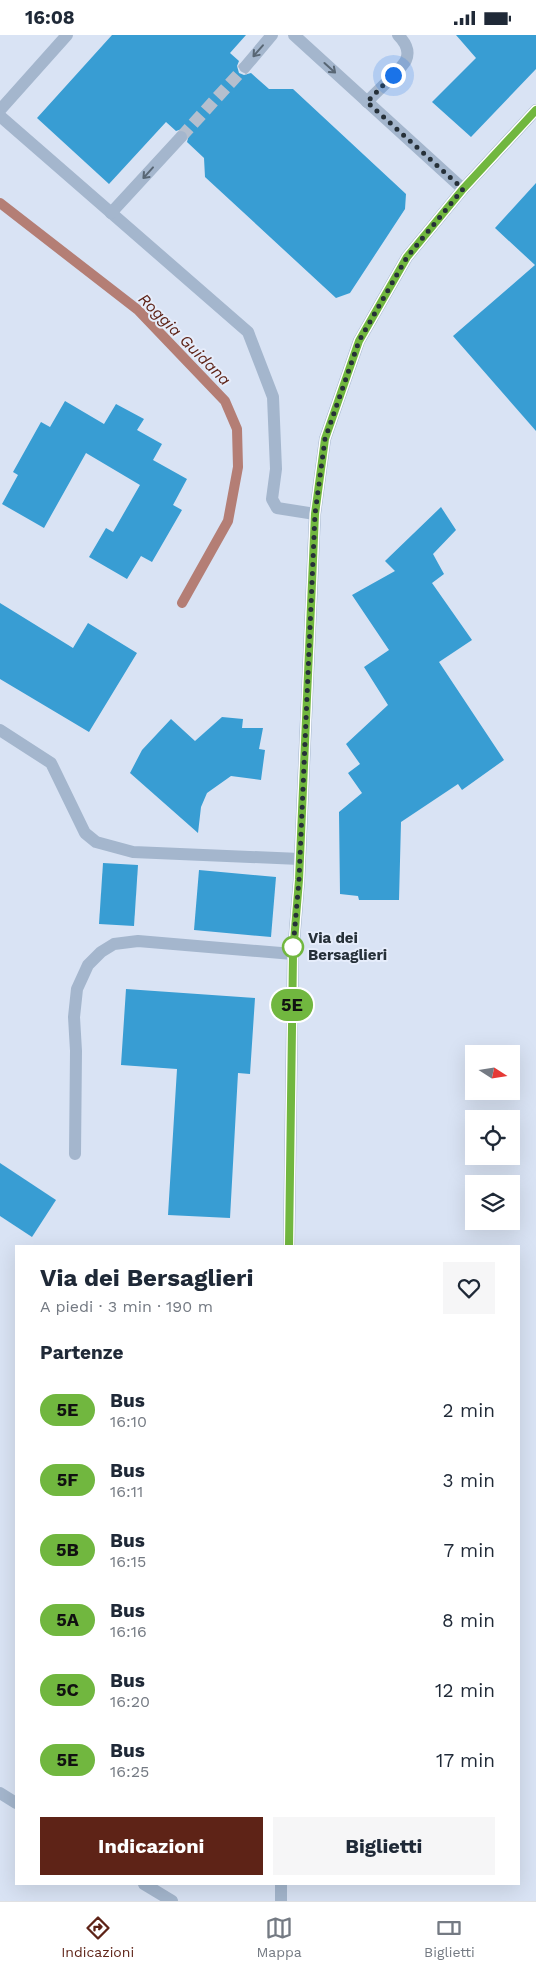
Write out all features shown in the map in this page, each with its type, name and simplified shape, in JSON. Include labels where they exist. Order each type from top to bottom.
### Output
[{"type":"street","points":[[0,110],[67,35]]},
{"type":"street","points":[[244,67],[272,35]]},
{"type":"street","points":[[294,35],[463,189]]},
{"type":"street","points":[[367,102],[406,61],[408,51],[404,41],[398,35]]},
{"type":"street","points":[[289,1245],[293,954],[300,859],[315,514],[325,439],[359,341],[407,257],[463,189],[536,109]]},
{"type":"street","points":[[0,116],[248,332],[273,397],[276,469],[272,499],[277,508],[315,514]]},
{"type":"street","points":[[111,213],[181,137]]},
{"type":"street","points":[[0,730],[51,763],[85,833],[96,842],[133,852],[300,859]]},
{"type":"street","points":[[75,1154],[76,1051],[74,1017],[77,989],[88,965],[101,952],[114,944],[138,941],[293,954]]},
{"type":"street","points":[[0,1793],[15,1802]]},
{"type":"street","points":[[146,1885],[172,1901]]},
{"type":"street","points":[[281,1885],[281,1901]]},
{"type":"building","points":[[112,35],[246,35],[230,53],[239,61],[237,66],[239,73],[244,75],[251,73],[269,89],[293,89],[406,194],[405,209],[350,293],[336,298],[205,177],[204,158],[187,142],[189,135],[186,131],[182,129],[176,131],[166,122],[109,184],[37,118]]},
{"type":"building","points":[[456,35],[536,35],[536,69],[471,137],[432,102],[476,58]]},
{"type":"building","points":[[536,183],[536,431],[453,336],[535,265],[495,228]]},
{"type":"building","points":[[65,401],[104,424],[116,404],[144,419],[137,430],[162,444],[153,460],[187,479],[173,505],[182,510],[152,562],[141,556],[127,579],[89,557],[106,528],[113,532],[140,485],[86,453],[44,528],[2,504],[18,475],[13,472],[41,422],[50,427]]},
{"type":"building","points":[[441,507],[456,530],[433,554],[444,574],[432,583],[472,640],[439,662],[504,760],[462,790],[458,784],[401,822],[399,900],[359,900],[358,896],[340,894],[339,812],[362,793],[348,773],[360,764],[346,744],[388,705],[364,667],[389,650],[352,595],[395,571],[385,561]]},
{"type":"building","points":[[0,603],[73,648],[88,623],[137,653],[89,732],[0,679]]},
{"type":"building","points":[[222,717],[243,719],[242,728],[263,728],[259,749],[265,750],[261,780],[231,776],[207,793],[201,807],[198,833],[130,773],[142,750],[171,719],[195,741]]},
{"type":"building","points":[[103,863],[138,865],[134,926],[99,924]]},
{"type":"building","points":[[199,870],[276,877],[271,937],[194,930]]},
{"type":"building","points":[[126,989],[255,998],[250,1074],[238,1073],[230,1218],[168,1215],[177,1069],[121,1065]]},
{"type":"building","points":[[0,1163],[56,1200],[32,1237],[0,1216]]},
{"type":"waterway","name":"Roggia Guidana","points":[[0,203],[138,310],[225,401],[237,429],[238,467],[228,521],[182,603]]},
{"type":"tunnel","points":[[181,137],[245,67]]},
{"type":"bus line","name":"5E","points":[[289,1245],[293,954],[299,880],[315,514],[325,439],[359,341],[407,257],[463,189],[536,110]]},
{"type":"place","name":"Via dei Bersaglieri","points":[[293,947]]},
{"type":"route","points":[[293,947],[293,949],[299,880],[315,514],[325,439],[359,341],[407,257],[463,189],[367,102],[393,75]]}]
